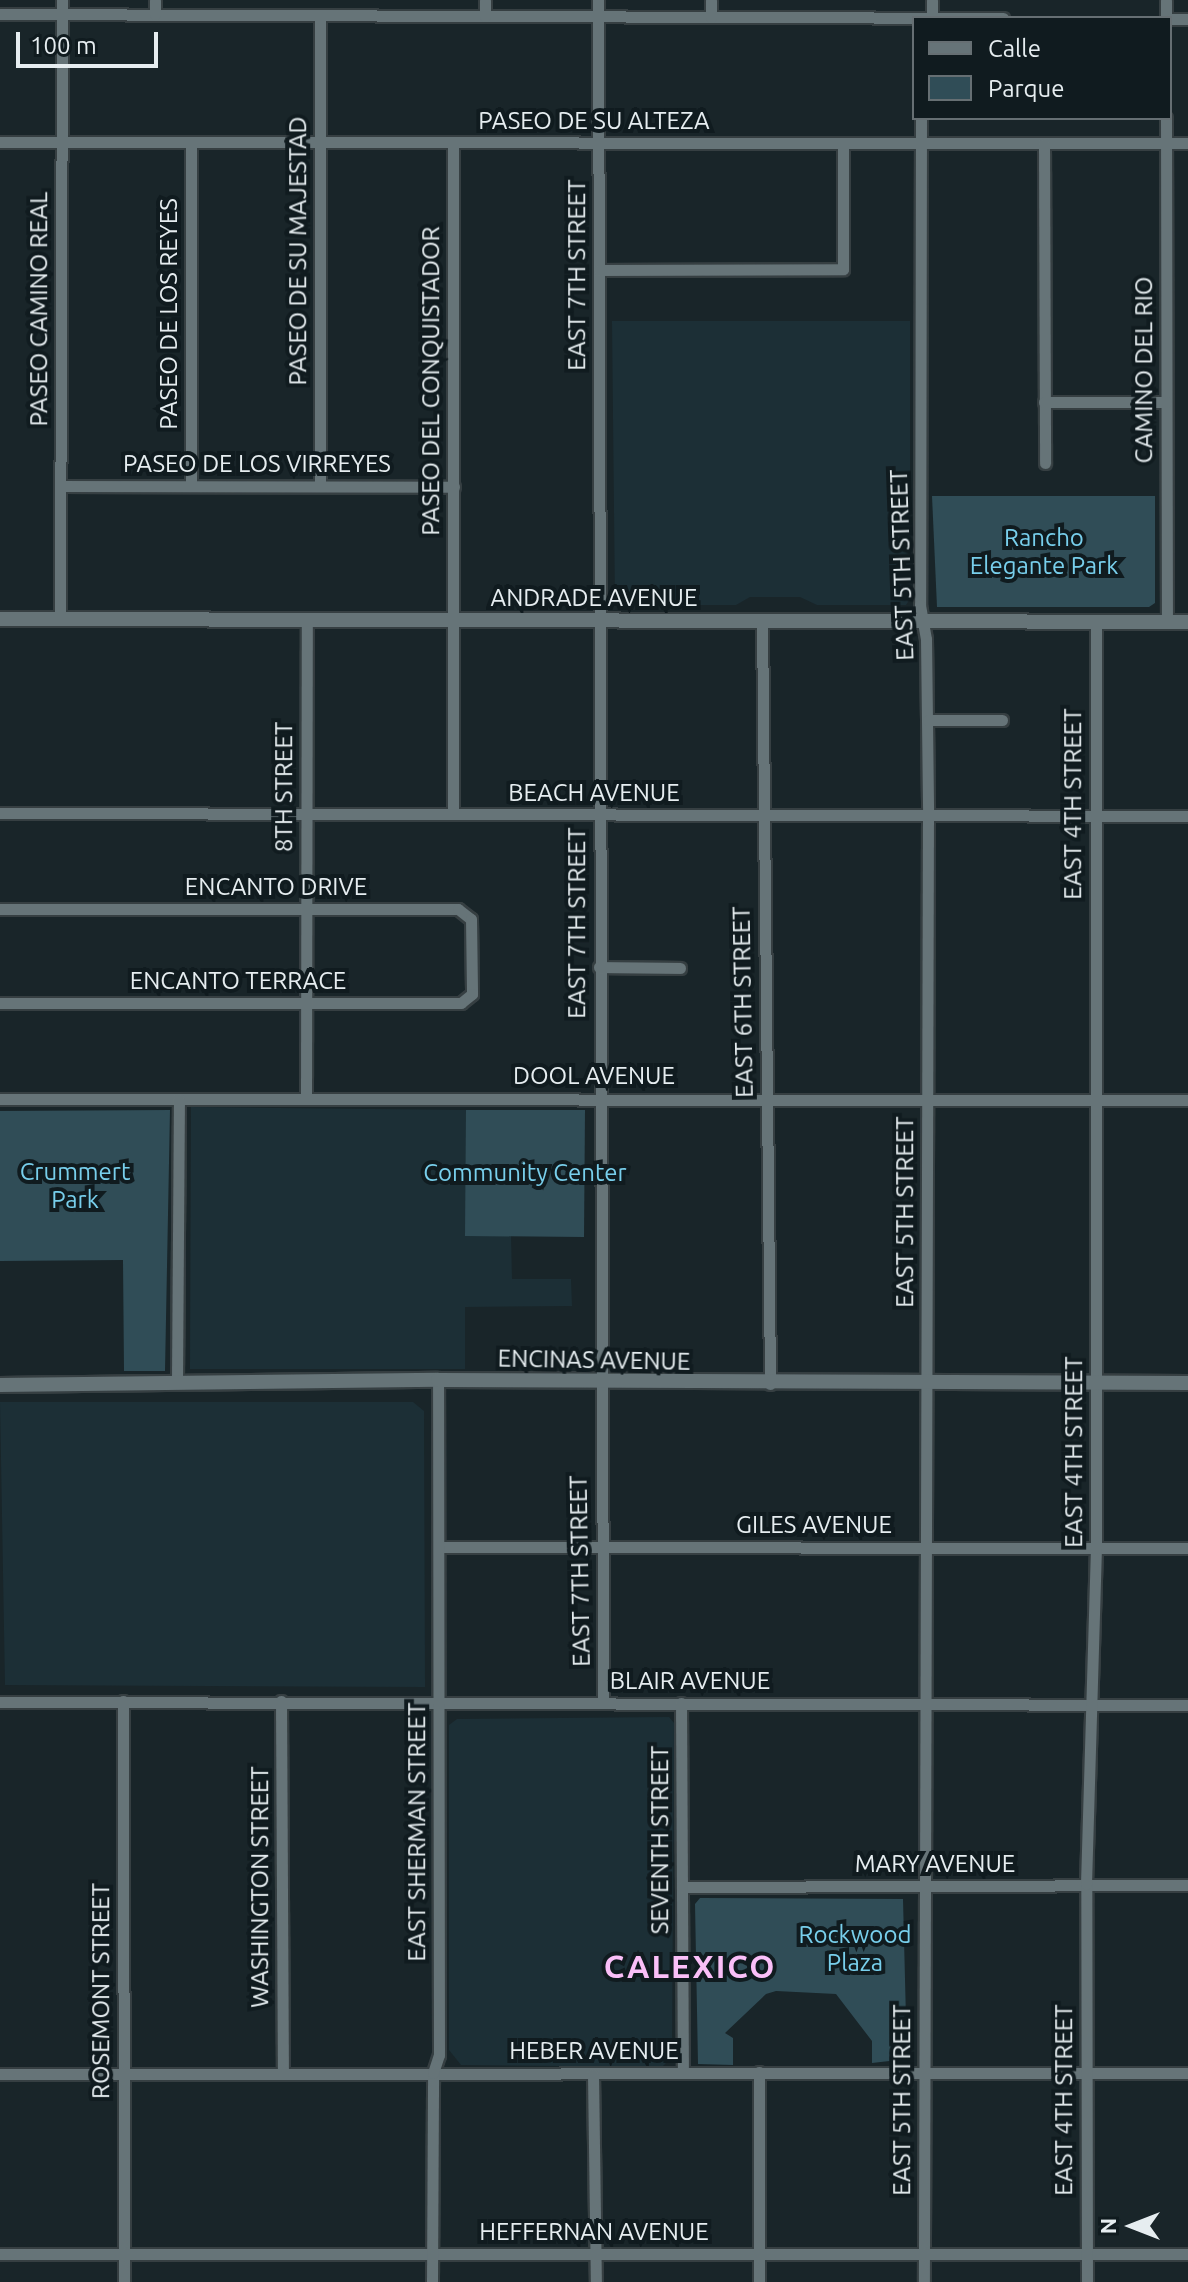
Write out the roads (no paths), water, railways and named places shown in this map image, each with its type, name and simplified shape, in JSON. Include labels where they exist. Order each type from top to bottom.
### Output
[{"type":"street","name":"PASEO CAMINO REAL","points":[[60,619],[62,0]]},
{"type":"street","points":[[155,0],[155,14]]},
{"type":"street","points":[[485,0],[485,16]]},
{"type":"street","name":"EAST 7TH STREET","points":[[598,0],[603,1703]]},
{"type":"street","points":[[711,0],[711,17]]},
{"type":"street","points":[[0,14],[912,18]]},
{"type":"street","name":"PASEO DE SU MAJESTAD","points":[[320,15],[320,486]]},
{"type":"street","name":"EAST 5TH STREET","points":[[921,120],[923,621],[928,720],[924,2282]]},
{"type":"street","name":"CAMINO DEL RIO","points":[[1166,120],[1167,622]]},
{"type":"street","name":"PASEO DE SU ALTEZA","points":[[0,142],[1188,143]]},
{"type":"street","name":"PASEO DE LOS REYES","points":[[191,142],[191,486]]},
{"type":"street","name":"PASEO DEL CONQUISTADOR","points":[[453,143],[453,620]]},
{"type":"street","points":[[599,270],[843,269],[843,143]]},
{"type":"street","points":[[1044,144],[1045,463]]},
{"type":"street","points":[[1044,402],[1166,402]]},
{"type":"street","name":"PASEO DE LOS VIRREYES","points":[[60,486],[454,487]]},
{"type":"street","name":"ANDRADE AVENUE","points":[[0,619],[1188,622]]},
{"type":"street","name":"EAST 6TH STREET","points":[[762,619],[770,1384]]},
{"type":"street","name":"8TH STREET","points":[[306,1098],[307,620]]},
{"type":"street","points":[[453,620],[453,814]]},
{"type":"street","name":"EAST 4TH STREET","points":[[1087,2282],[1086,1884],[1095,1705],[1096,1548],[1096,622]]},
{"type":"street","points":[[928,720],[1002,720]]},
{"type":"street","name":"BEACH AVENUE","points":[[0,813],[1188,816]]},
{"type":"street","name":"ENCANTO DRIVE","points":[[0,909],[465,910],[471,919],[472,994]]},
{"type":"street","points":[[599,967],[680,968]]},
{"type":"street","name":"ENCANTO TERRACE","points":[[0,1003],[461,1003],[472,994]]},
{"type":"street","name":"DOOL AVENUE","points":[[0,1099],[1188,1100]]},
{"type":"street","points":[[177,1380],[179,1099]]},
{"type":"street","name":"ENCINAS AVENUE","points":[[0,1385],[177,1380],[1188,1383]]},
{"type":"street","name":"EAST SHERMAN STREET","points":[[432,2282],[433,2073],[439,2055],[438,1380]]},
{"type":"street","name":"GILES AVENUE","points":[[439,1547],[1188,1548]]},
{"type":"street","name":"ROSEMONT STREET","points":[[123,1701],[124,2282]]},
{"type":"street","name":"WASHINGTON STREET","points":[[281,1701],[283,2074]]},
{"type":"street","name":"BLAIR AVENUE","points":[[0,1702],[1188,1705]]},
{"type":"street","name":"SEVENTH STREET","points":[[681,1703],[683,2072]]},
{"type":"street","name":"MARY AVENUE","points":[[682,1887],[1188,1885]]},
{"type":"street","points":[[759,2072],[759,2282]]},
{"type":"street","name":"HEBER AVENUE","points":[[0,2074],[1188,2073]]},
{"type":"street","points":[[593,2074],[596,2282]]},
{"type":"street","name":"HEFFERNAN AVENUE","points":[[0,2254],[1188,2254]]},
{"type":"district","name":"CALEXICO","points":[[690,1966]]},
{"type":"park label","name":"Rancho Elegante Park","points":[[1044,552]]},
{"type":"park label","name":"Community Center","points":[[525,1173]]},
{"type":"park label","name":"Crummert Park","points":[[75,1186]]},
{"type":"park label","name":"Rockwood Plaza","points":[[855,1949]]}]
